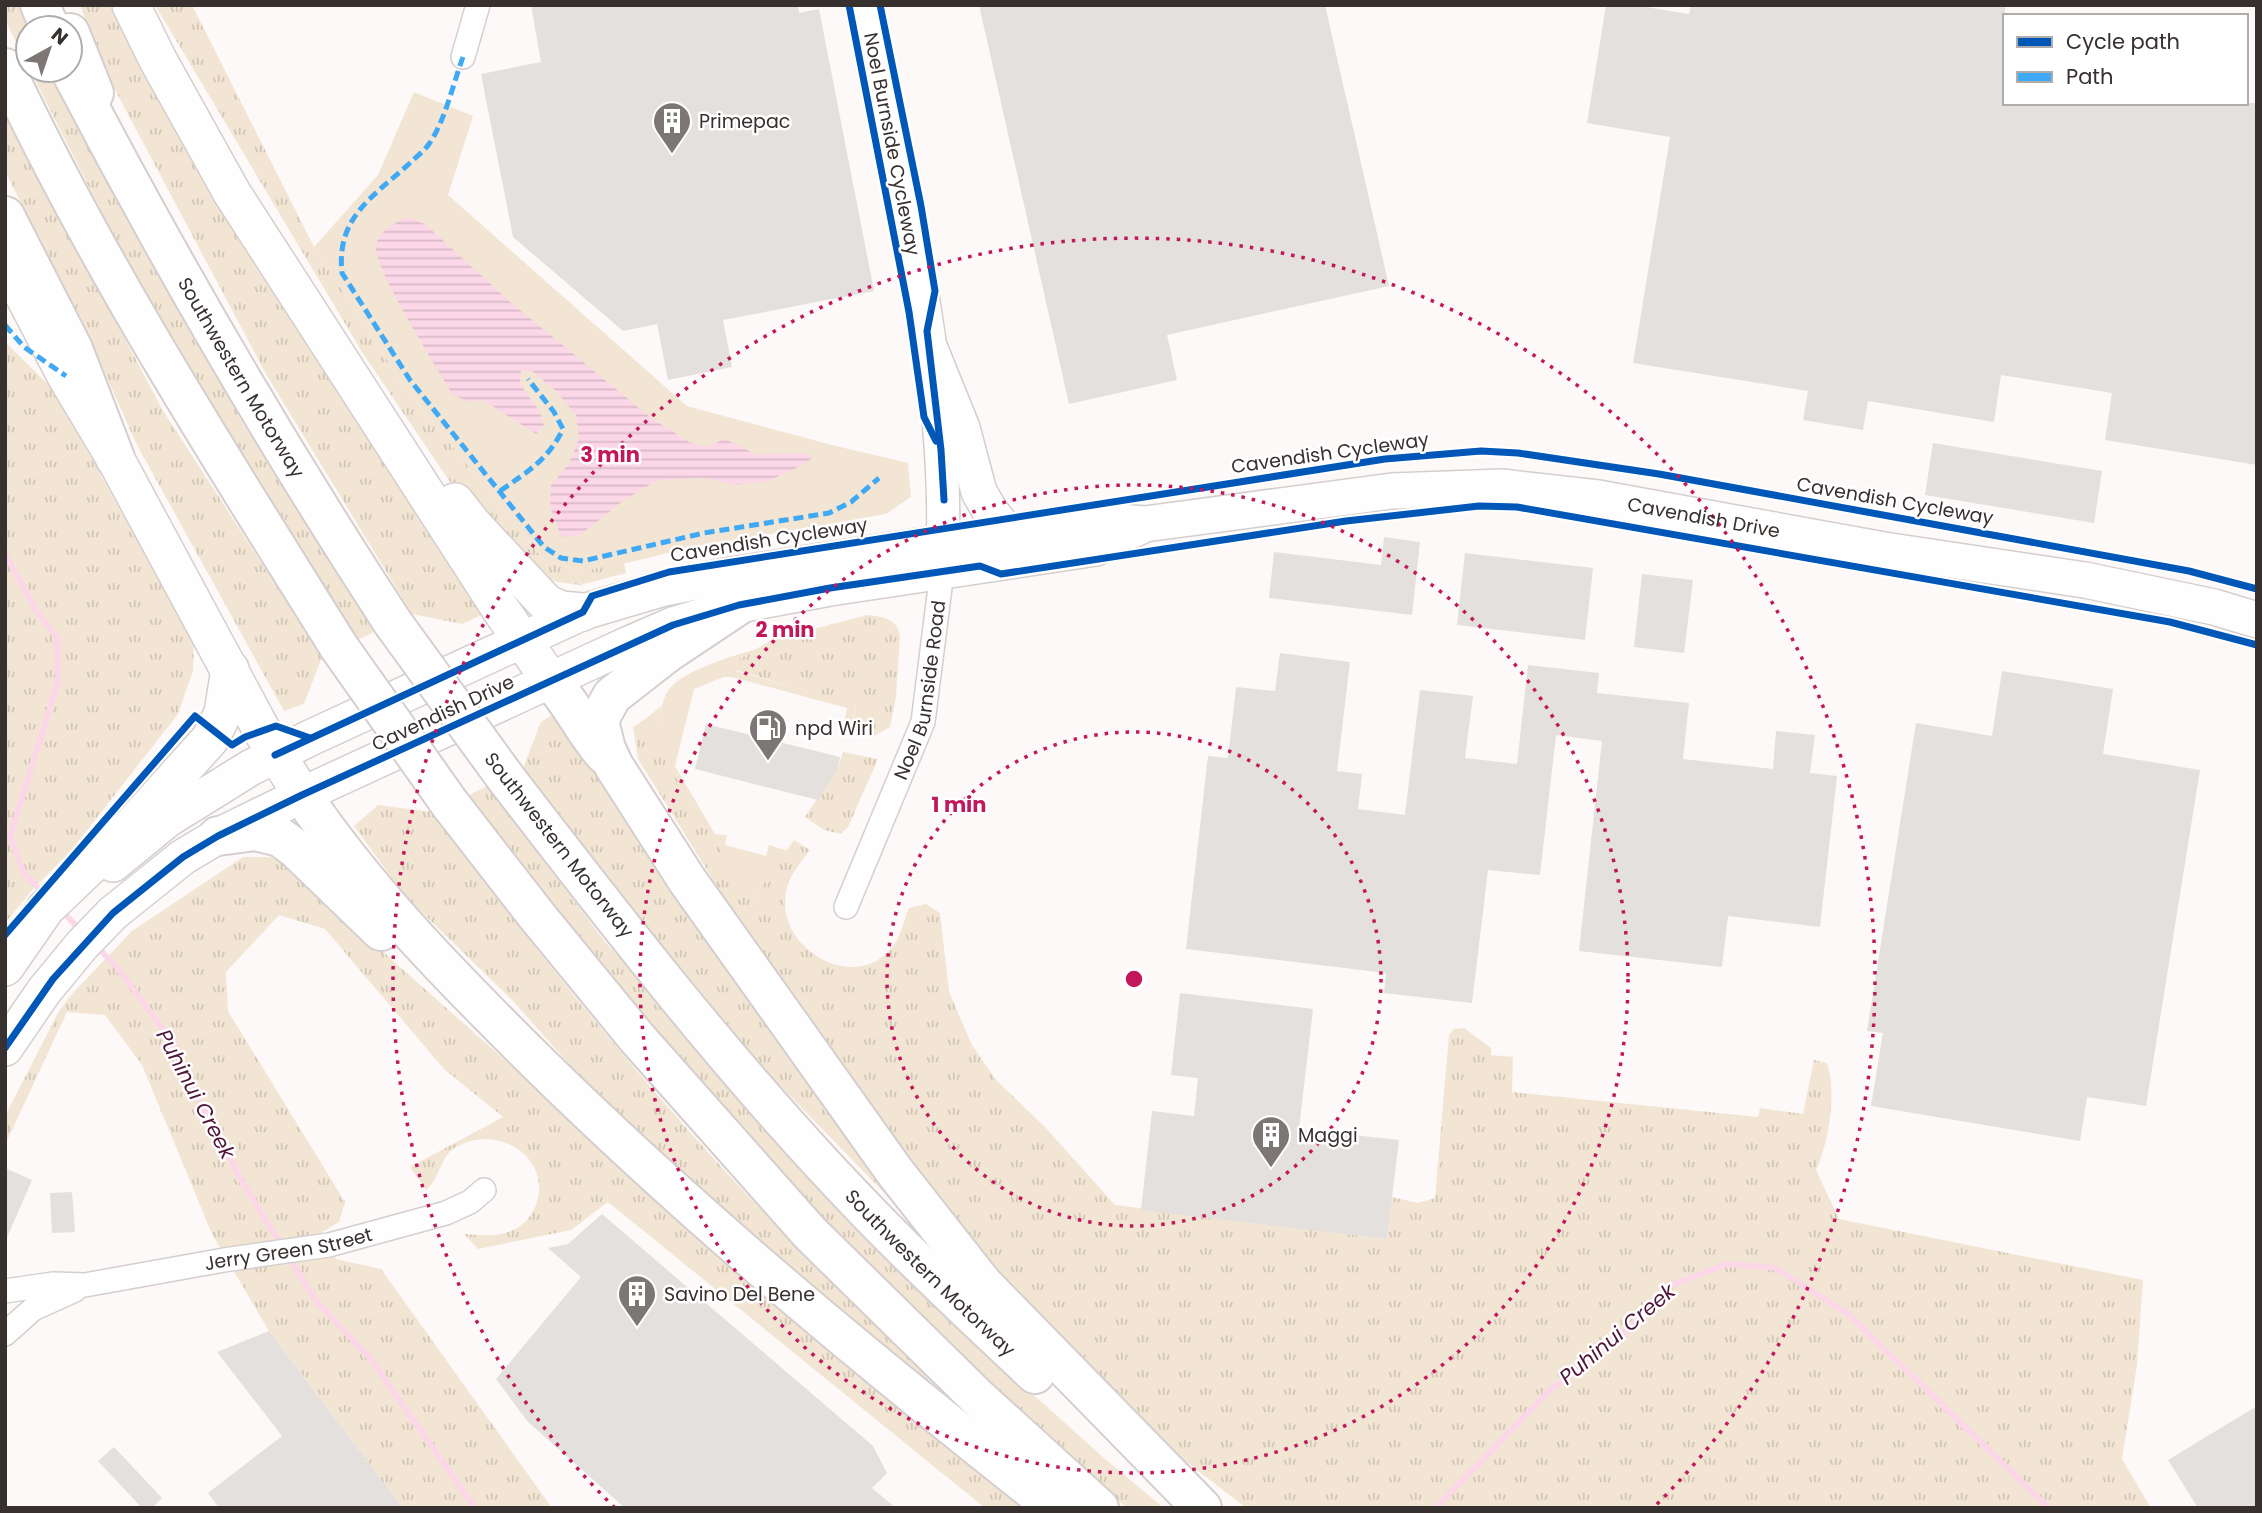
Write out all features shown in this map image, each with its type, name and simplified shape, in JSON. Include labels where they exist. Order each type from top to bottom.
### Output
[{"type":"highway","points":[[131,5],[158,60],[232,193],[521,640],[570,703],[687,880],[894,1172],[983,1284],[1202,1508]]},
{"type":"highway","points":[[84,67],[139,202]]},
{"type":"highway","points":[[5,68],[98,247],[190,409],[340,647],[450,804],[637,1038],[810,1233],[978,1398],[1099,1508]]},
{"type":"highway","name":"Southwestern Motorway","points":[[77,84],[139,202],[226,356],[315,504],[393,623],[505,777],[648,960],[749,1081],[860,1204],[969,1312],[1086,1420],[1192,1508]]},
{"type":"highway","points":[[5,216],[73,349],[115,458]]},
{"type":"highway","points":[[5,259],[66,376],[115,458],[275,755],[363,878],[459,985],[581,1105],[847,1342],[1055,1508]]},
{"type":"highway","points":[[342,364],[362,379],[376,395],[474,526],[530,589],[546,603],[561,610],[583,612]]},
{"type":"highway","points":[[614,766],[600,725],[601,716],[612,696],[667,653],[739,605]]},
{"type":"highway","points":[[14,960],[46,908],[81,883],[210,738],[223,713],[230,669]]},
{"type":"highway","points":[[218,836],[255,831],[283,839],[401,950],[432,974],[459,985]]},
{"type":"main road","name":"Noel Burnside Road","points":[[865,5],[905,205],[930,349],[941,450],[943,557]]},
{"type":"main road","points":[[930,349],[962,428],[979,492],[1008,533]]},
{"type":"main road","name":"Cavendish Drive","points":[[5,1048],[53,979],[113,913],[183,857],[218,836],[673,625],[739,605],[830,588],[943,557],[1008,533],[1088,520],[1145,524],[1392,491],[1502,487],[1598,498],[1884,550],[2085,580],[2214,607],[2257,620]]},
{"type":"main road","name":"Cavendish Drive","points":[[81,883],[168,819],[275,755],[583,612],[678,585],[824,559],[943,557],[1096,548],[1145,524]]},
{"type":"street","points":[[463,57],[478,5]]},
{"type":"street","name":"Noel Burnside Road","points":[[846,907],[923,722],[943,557]]},
{"type":"street","name":"Jerry Green Street","points":[[5,1291],[54,1284],[85,1285],[224,1260],[329,1245],[446,1213],[470,1202],[484,1190]]},
{"type":"street","name":"Jerry Green Street","points":[[5,1334],[33,1309],[85,1285]]},
{"type":"green space","points":[[5,5],[21,5],[25,14],[14,14],[14,38],[5,20]]},
{"type":"green space","points":[[80,5],[118,5],[488,612],[462,624],[412,614],[266,374],[105,71]]},
{"type":"green space","points":[[155,5],[192,5],[314,247],[406,389],[544,560],[582,571],[624,562],[626,573],[580,585],[557,582],[533,574],[450,482],[362,352]]},
{"type":"green space","points":[[37,84],[59,84],[81,132],[245,427],[376,631],[357,640],[171,341]]},
{"type":"green space","points":[[414,92],[473,116],[448,195],[687,406],[908,463],[911,497],[886,514],[684,549],[582,571],[544,560],[406,389],[314,247],[378,175]]},
{"type":"green space","points":[[5,103],[32,162],[162,409],[322,657],[304,704],[284,711],[137,445],[93,347],[5,171]]},
{"type":"green space","points":[[5,342],[53,389],[194,643],[193,671],[178,714],[70,852],[33,889],[5,923]]},
{"type":"green space","points":[[867,615],[893,622],[900,636],[896,697],[890,727],[874,736],[850,728],[856,706],[736,670],[737,660],[772,640]]},
{"type":"green space","points":[[761,648],[737,660],[736,671],[856,705],[850,728],[843,727],[847,708],[732,677],[724,677],[694,689],[675,766],[715,834],[727,835],[725,845],[766,856],[769,845],[788,851],[751,901],[649,734],[658,719],[666,694],[677,681],[712,664]]},
{"type":"green space","points":[[661,706],[660,715],[650,734],[752,900],[794,840],[810,850],[790,881],[786,892],[786,911],[792,929],[803,945],[818,957],[835,965],[854,967],[872,963],[896,943],[909,908],[926,904],[940,913],[949,992],[972,1045],[996,1080],[1045,1127],[1115,1205],[1387,1239],[1392,1197],[1418,1203],[1435,1198],[1449,1035],[1454,1029],[1464,1028],[1491,1048],[1491,1055],[1513,1057],[1512,1092],[1758,1117],[1760,1108],[1803,1114],[1814,1060],[1827,1063],[1831,1088],[1830,1117],[1825,1146],[1816,1170],[1839,1219],[2143,1280],[2137,1365],[2122,1459],[2151,1508],[1246,1508],[1170,1449],[1047,1332],[905,1152],[752,942],[638,759],[633,727]]},
{"type":"green space","points":[[555,713],[962,1273],[763,1068],[610,881],[523,768],[541,722]]},
{"type":"green space","points":[[843,752],[878,759],[848,827],[841,834],[824,830],[805,817],[838,768]]},
{"type":"green space","points":[[487,786],[606,943],[977,1344],[1164,1508],[1127,1508],[1063,1455],[827,1221],[683,1066],[586,949],[467,796]]},
{"type":"green space","points":[[378,805],[432,812],[574,995],[685,1127],[774,1223],[929,1378],[919,1389],[621,1122],[512,1000],[405,896],[354,826]]},
{"type":"green space","points":[[243,857],[271,857],[286,865],[296,865],[392,960],[523,1076],[647,1193],[975,1463],[1035,1508],[985,1508],[608,1202],[571,1230],[478,1249],[464,1234],[505,1233],[518,1228],[530,1217],[539,1194],[538,1178],[533,1166],[516,1148],[493,1140],[480,1139],[451,1151],[426,1190],[410,1167],[503,1117],[444,1069],[325,929],[279,915],[226,972],[228,1011],[345,1202],[339,1222],[322,1232],[336,1259],[381,1269],[552,1508],[403,1508],[269,1331],[212,1234],[142,1065],[105,1015],[67,1012],[5,1145],[5,1116],[58,1013],[70,996],[132,931]]},
{"type":"shaded area","points":[[406,217],[425,224],[509,301],[650,417],[689,442],[706,447],[725,439],[757,455],[798,453],[815,456],[801,466],[768,481],[737,485],[704,478],[658,480],[624,500],[580,535],[561,537],[550,507],[551,485],[569,464],[579,438],[576,415],[556,391],[532,371],[521,370],[520,384],[540,412],[544,426],[536,434],[483,400],[469,402],[453,395],[395,296],[378,258],[376,246],[380,236],[387,228]]},
{"type":"building","name":"Primepac","points":[[531,5],[798,5],[799,13],[819,9],[874,291],[723,320],[732,367],[668,380],[657,324],[623,331],[513,237],[481,74],[541,62]]},
{"type":"building","points":[[979,5],[1325,5],[1389,286],[1167,335],[1177,380],[1069,404]]},
{"type":"building","points":[[1606,5],[1634,5],[1689,14],[1691,5],[1995,5],[2005,7],[2003,105],[2257,103],[2257,465],[2105,440],[2112,393],[2001,375],[1994,422],[1868,401],[1863,430],[1803,420],[1808,391],[1633,363],[1670,137],[1587,123]]},
{"type":"building","points":[[1933,443],[2102,471],[2094,523],[1925,495]]},
{"type":"building","points":[[1384,537],[1420,542],[1412,615],[1269,598],[1274,552],[1381,565]]},
{"type":"building","points":[[1465,553],[1593,568],[1585,640],[1457,625]]},
{"type":"building","points":[[1642,574],[1693,580],[1684,653],[1634,647]]},
{"type":"building","points":[[1280,653],[1350,662],[1337,771],[1362,774],[1358,809],[1405,815],[1420,690],[1473,696],[1465,758],[1517,764],[1528,665],[1599,673],[1597,693],[1689,703],[1683,759],[1773,769],[1776,731],[1815,735],[1810,773],[1837,776],[1820,927],[1728,916],[1722,967],[1579,951],[1602,741],[1556,735],[1540,875],[1488,870],[1472,1003],[1384,993],[1386,973],[1186,949],[1208,756],[1228,758],[1236,687],[1275,691]]},
{"type":"building","points":[[2002,671],[2113,689],[2103,754],[2200,770],[2146,1106],[2087,1097],[2080,1141],[1871,1106],[1883,1033],[1867,1031],[1916,723],[1992,736]]},
{"type":"building","name":"npd Wiri","points":[[706,724],[840,757],[838,768],[818,800],[695,769]]},
{"type":"building","name":"Maggi","points":[[1180,993],[1313,1009],[1299,1129],[1399,1140],[1387,1239],[1141,1210],[1152,1111],[1194,1116],[1198,1078],[1171,1075]]},
{"type":"building","points":[[5,1168],[32,1180],[5,1242]]},
{"type":"building","points":[[72,1192],[75,1232],[52,1233],[50,1193]]},
{"type":"building","name":"Savino Del Bene","points":[[602,1214],[873,1446],[887,1473],[872,1488],[896,1508],[625,1508],[528,1422],[496,1379],[581,1277],[548,1248],[568,1244]]},
{"type":"building","points":[[269,1331],[403,1508],[219,1508],[208,1493],[282,1436],[217,1352]]},
{"type":"building","points":[[2257,1406],[2257,1508],[2198,1508],[2168,1460]]},
{"type":"building","points":[[114,1447],[162,1498],[152,1508],[142,1508],[98,1461]]},
{"type":"waterway","name":"Puhinui Creek","points":[[5,554],[37,612],[57,637],[58,682],[10,836],[24,873],[44,894]]},
{"type":"waterway","name":"Puhinui Creek","points":[[62,911],[81,931]]},
{"type":"waterway","name":"Puhinui Creek","points":[[96,946],[116,966],[174,1044],[203,1108],[243,1183],[283,1248]]},
{"type":"waterway","name":"Puhinui Creek","points":[[289,1257],[316,1301],[370,1358],[475,1508]]},
{"type":"waterway","name":"Puhinui Creek","points":[[1436,1508],[1549,1391],[1615,1342],[1669,1286],[1727,1264],[1776,1268],[1848,1314],[2049,1508]]},
{"type":"marked path","points":[[463,57],[444,113],[429,144],[371,198],[351,223],[345,237],[342,273],[410,380],[544,547],[561,558],[583,561],[704,533],[829,513],[851,502],[879,478]]},
{"type":"marked path","points":[[5,325],[24,347],[66,376]]},
{"type":"marked path","points":[[500,491],[544,457],[563,429],[554,412],[528,379]]},
{"type":"cycle path","name":"Noel Burnside Cycleway","points":[[849,5],[909,312],[924,417],[936,441]]},
{"type":"cycle path","name":"Noel Burnside Cycleway","points":[[880,5],[921,206],[935,291],[927,331],[944,500]]},
{"type":"cycle path","name":"Cavendish Cycleway","points":[[275,755],[583,612],[592,596],[669,572],[1385,459],[1481,451],[1518,453],[1659,474],[2189,571],[2257,589]]},
{"type":"cycle path","points":[[5,1048],[53,979],[113,913],[183,857],[218,836],[673,625],[739,605],[830,588],[980,566],[1001,574],[1346,521],[1479,506],[1517,507],[2170,622],[2257,645]]},
{"type":"cycle path","points":[[5,935],[195,716],[232,745],[245,737],[276,726],[310,738]]},
{"type":"place","name":"Primepac","points":[[672,155]]},
{"type":"place","name":"npd Wiri","points":[[768,762]]},
{"type":"place","name":"Maggi","points":[[1271,1169]]},
{"type":"place","name":"Savino Del Bene","points":[[637,1328]]}]
